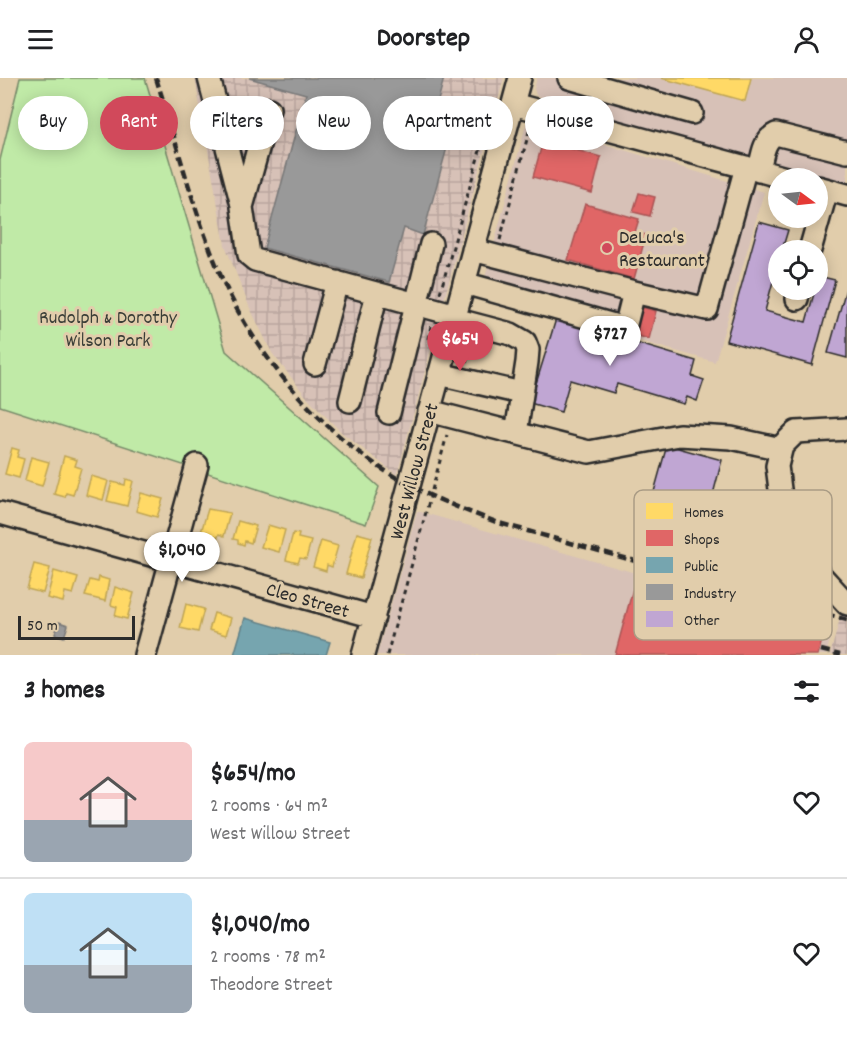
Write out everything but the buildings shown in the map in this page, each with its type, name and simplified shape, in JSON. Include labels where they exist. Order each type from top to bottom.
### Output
[{"type":"street","points":[[209,78],[242,207],[249,255],[255,260],[377,293],[511,334],[525,342],[528,362],[516,433]]},
{"type":"street","points":[[570,78],[692,112]]},
{"type":"street","name":"West Willow Street","points":[[513,104],[516,79]]},
{"type":"street","points":[[513,104],[768,173]]},
{"type":"street","points":[[473,250],[707,309],[752,169],[770,137],[776,134],[847,152]]},
{"type":"street","points":[[242,207],[258,150]]},
{"type":"street","name":"West Willow Street","points":[[363,655],[440,374],[441,312],[464,283],[500,150]]},
{"type":"street","points":[[814,240],[831,190]]},
{"type":"street","points":[[388,413],[441,312],[431,244]]},
{"type":"street","points":[[315,364],[337,282]]},
{"type":"street","points":[[464,283],[625,328],[634,292]]},
{"type":"street","points":[[350,401],[377,293]]},
{"type":"street","points":[[440,374],[521,393]]},
{"type":"street","points":[[429,411],[589,452],[679,435],[731,438],[781,449]]},
{"type":"street","points":[[781,490],[777,466],[781,449],[796,432],[847,429]]},
{"type":"street","points":[[145,655],[197,465]]},
{"type":"street","name":"Cleo Street","points":[[0,513],[374,617]]},
{"type":"street","points":[[832,588],[847,604]]},
{"type":"path","points":[[427,342],[441,312],[481,150]]},
{"type":"shaded area","points":[[195,78],[504,78],[499,96],[383,96],[383,150],[485,150],[397,475],[341,432],[305,395],[272,353],[249,306],[225,245],[208,150],[284,150],[284,96],[198,96]]},
{"type":"shaded area","points":[[537,78],[847,78],[847,184],[828,179],[828,168],[789,168],[614,119],[614,96],[538,96],[534,89]]},
{"type":"shaded area","points":[[525,128],[525,150],[614,150],[614,147],[764,192],[715,362],[480,296]]},
{"type":"shaded area","points":[[417,511],[634,573],[634,640],[830,640],[826,655],[377,655]]},
{"type":"shaded area","points":[[847,590],[847,655],[830,655],[842,611]]},
{"type":"green space","name":"Rudolph & Dorothy Wilson Park","points":[[20,78],[145,78],[150,96],[100,96],[100,150],[166,150],[226,351],[379,487],[366,524],[0,406],[0,160]]},
{"type":"railway","points":[[156,78],[185,174],[218,269],[251,333],[296,394],[351,446],[380,468],[411,486],[499,523],[634,561]]},
{"type":"railway","points":[[832,616],[847,620]]},
{"type":"railway","points":[[821,650],[840,655]]},
{"type":"place","name":"DeLuca's Restaurant","points":[[607,248]]}]
